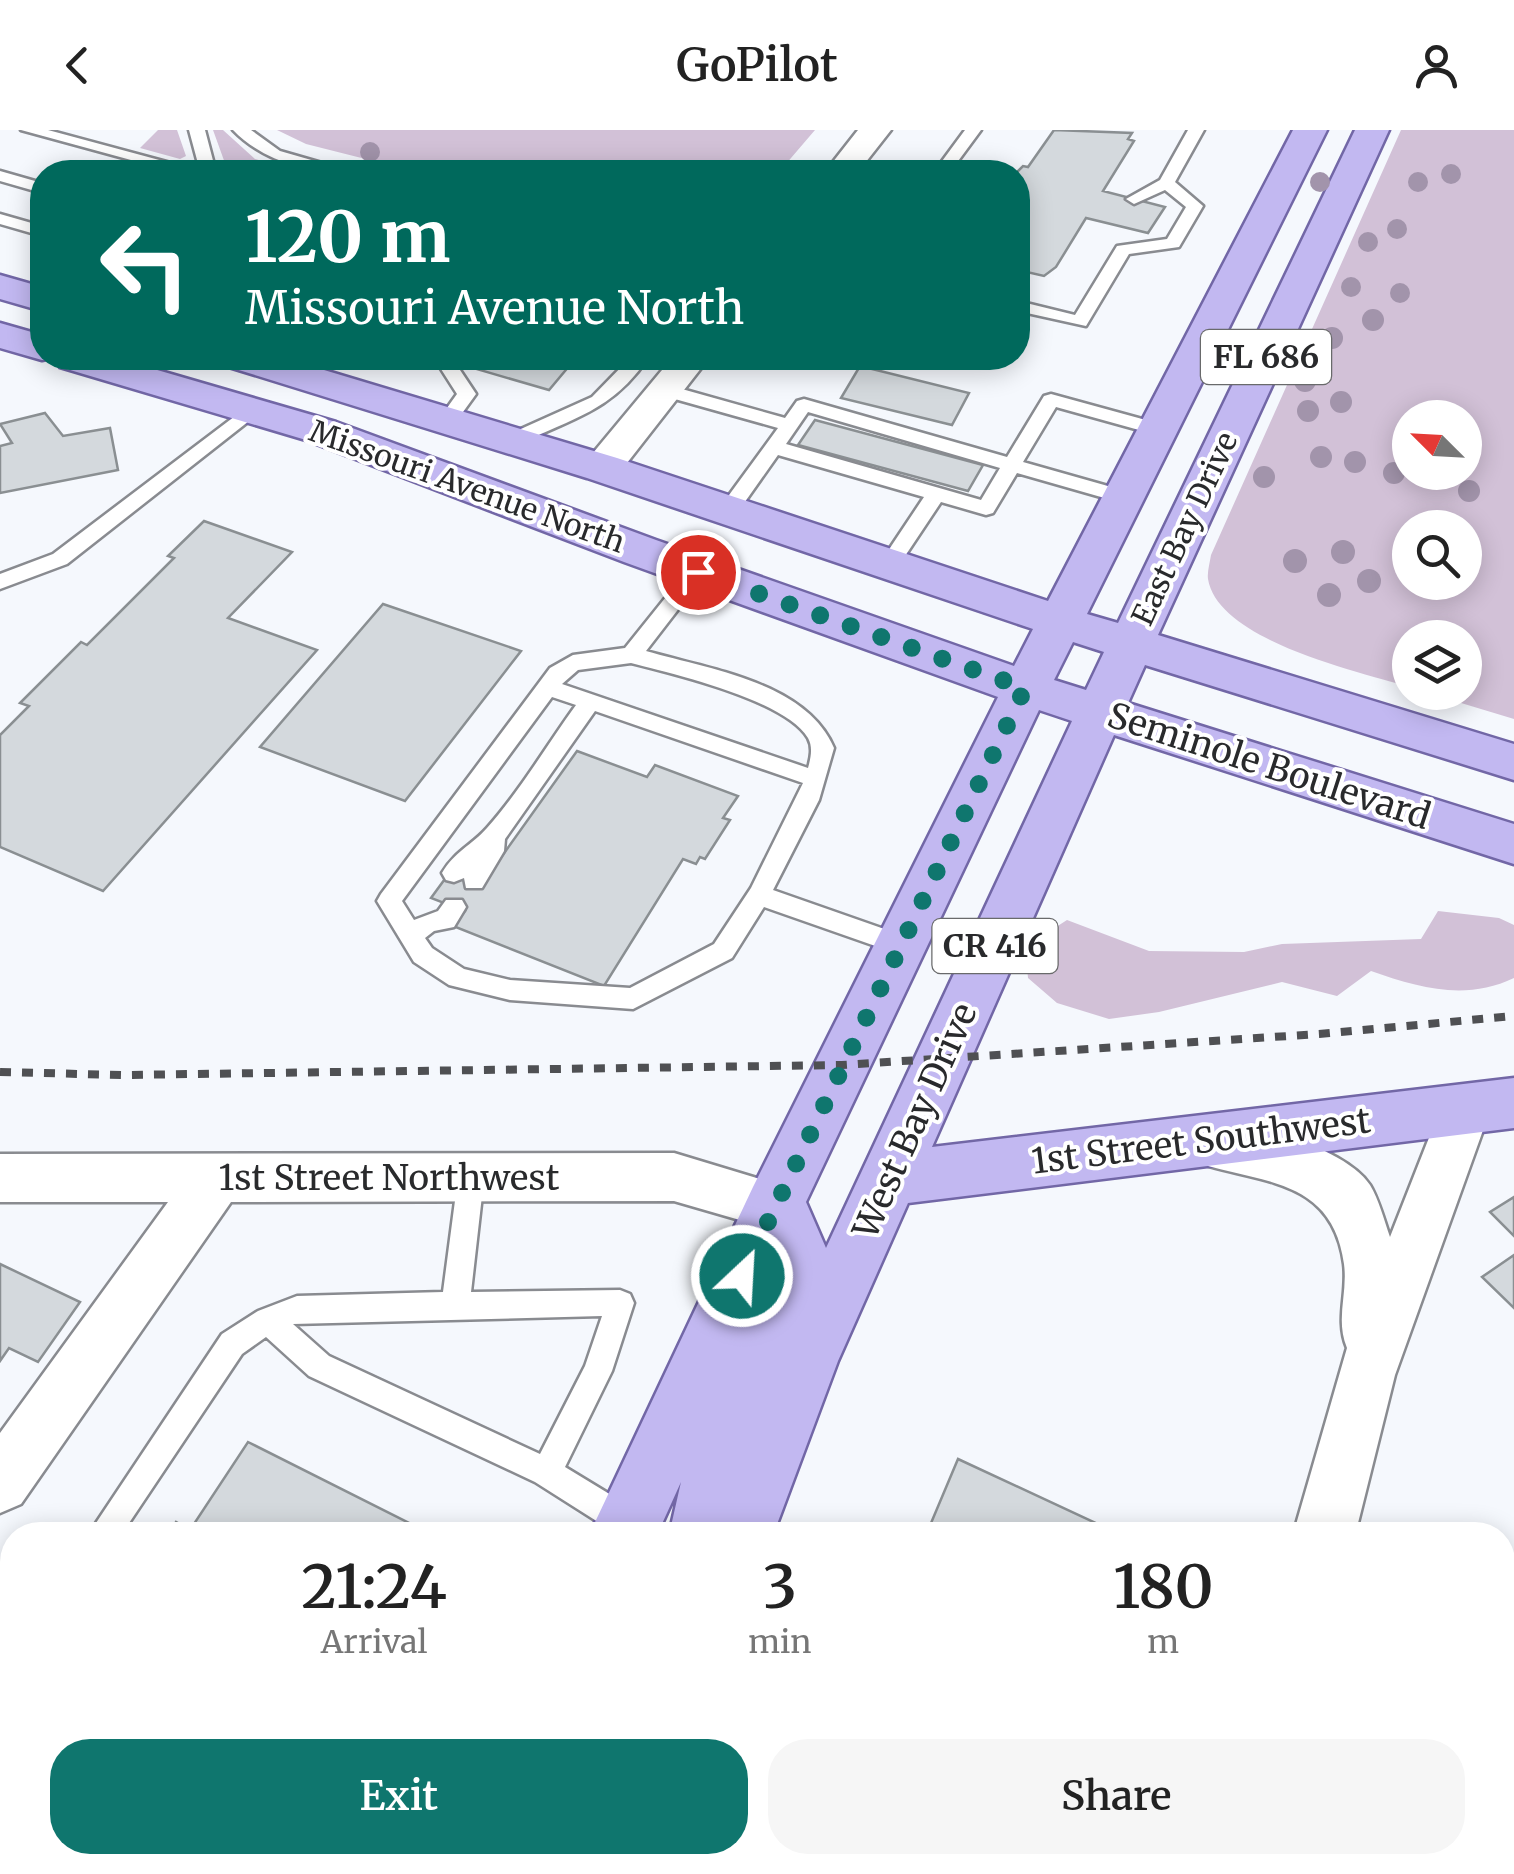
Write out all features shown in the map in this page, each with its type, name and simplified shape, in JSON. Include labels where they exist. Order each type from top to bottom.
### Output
[{"type":"main road","name":"East Bay Drive","points":[[1025,688],[1310,130]]},
{"type":"main road","name":"East Bay Drive","points":[[1100,712],[1372,130]]},
{"type":"main road","points":[[0,287],[30,296]]},
{"type":"main road","points":[[0,336],[30,345]]},
{"type":"main road","name":"Missouri Avenue North","points":[[115,370],[418,465],[698,572],[1025,688]]},
{"type":"main road","name":"Missouri Avenue North","points":[[283,370],[602,468],[1058,621]]},
{"type":"main road","points":[[1058,621],[1514,762]]},
{"type":"main road","name":"Seminole Boulevard","points":[[1025,688],[1514,844]]},
{"type":"main road","name":"CR 416","points":[[631,1522],[774,1206],[1025,688]]},
{"type":"main road","name":"West Bay Drive","points":[[744,1522],[807,1359],[1100,712]]},
{"type":"main road","name":"1st Street Southwest","points":[[888,1179],[1490,1106]]},
{"type":"main road","points":[[704,1522],[718,1468],[798,1284],[800,1258],[792,1229],[774,1206]]},
{"type":"street","points":[[851,160],[875,130]]},
{"type":"street","points":[[602,468],[667,387]]},
{"type":"street","points":[[1327,1522],[1366,1376],[1490,1106]]},
{"type":"street","points":[[1198,1142],[1300,1164],[1349,1199],[1372,1264],[1366,1376]]},
{"type":"street","name":"1st Street Northwest","points":[[0,1178],[674,1177],[774,1206]]},
{"type":"street","points":[[0,1483],[217,1178]]},
{"type":"lane","points":[[29,130],[145,160]]},
{"type":"lane","points":[[197,130],[205,160]]},
{"type":"lane","points":[[242,130],[274,154],[298,160]]},
{"type":"lane","points":[[951,160],[972,130]]},
{"type":"lane","points":[[1134,199],[1166,184],[1196,130]]},
{"type":"lane","points":[[0,176],[30,185]]},
{"type":"lane","points":[[1123,250],[1174,243],[1195,206],[1166,184]]},
{"type":"lane","points":[[0,220],[30,228]]},
{"type":"lane","points":[[1030,309],[1080,322],[1123,250],[1119,226]]},
{"type":"lane","points":[[448,419],[467,394],[451,370]]},
{"type":"lane","points":[[604,401],[630,370]]},
{"type":"lane","points":[[643,370],[667,387],[790,425]]},
{"type":"lane","points":[[512,440],[552,419],[604,401],[667,387]]},
{"type":"lane","points":[[774,447],[986,508],[1051,400],[1158,429]]},
{"type":"lane","points":[[728,510],[804,405],[1122,497]]},
{"type":"lane","points":[[0,582],[60,559],[252,410]]},
{"type":"lane","points":[[888,566],[936,494]]},
{"type":"lane","points":[[631,655],[698,572]]},
{"type":"lane","points":[[631,655],[760,694],[813,725],[823,748],[816,778],[759,895],[724,950],[633,999],[510,990],[458,978],[423,955],[432,916],[389,901],[558,672],[573,663],[631,655]]},
{"type":"lane","points":[[548,687],[816,778]]},
{"type":"lane","points":[[464,877],[471,852],[493,837],[591,702]]},
{"type":"lane","points":[[759,895],[900,946]]},
{"type":"lane","points":[[456,1305],[471,1178]]},
{"type":"lane","points":[[112,1522],[232,1344],[268,1320],[297,1309],[620,1303],[598,1371],[546,1472]]},
{"type":"lane","points":[[268,1320],[319,1366],[546,1472],[615,1522]]},
{"type":"shaded area","points":[[158,130],[177,130],[186,156],[180,159],[140,148]]},
{"type":"shaded area","points":[[213,130],[223,130],[259,160],[224,160]]},
{"type":"shaded area","points":[[277,130],[815,130],[789,160],[369,160],[306,144]]},
{"type":"shaded area","points":[[1401,130],[1514,130],[1514,719],[1482,709],[1482,620],[1392,620],[1392,682],[1327,663],[1263,636],[1237,620],[1218,601],[1208,570],[1211,555]]},
{"type":"shaded area","points":[[1438,911],[1499,918],[1514,925],[1514,978],[1478,989],[1442,990],[1371,971],[1337,996],[1282,982],[1159,1012],[1109,1019],[1057,1003],[1028,978],[1025,947],[1067,920],[1149,951],[1244,952],[1282,944],[1421,939]]},
{"type":"building","points":[[1054,130],[1132,133],[1128,139],[1134,141],[1103,191],[1165,207],[1148,233],[1086,218],[1056,267],[1044,276],[1030,273],[1030,164]]},
{"type":"building","points":[[480,370],[566,370],[549,390]]},
{"type":"building","points":[[858,370],[876,370],[969,393],[952,425],[841,398]]},
{"type":"building","points":[[45,413],[63,436],[110,428],[118,470],[0,493],[0,446],[12,443],[0,424]]},
{"type":"building","points":[[815,420],[983,465],[968,491],[798,445]]},
{"type":"building","points":[[204,521],[292,552],[228,618],[317,650],[103,891],[0,847],[0,735],[29,706],[20,703],[81,642],[87,645],[174,558],[168,556]]},
{"type":"building","points":[[383,604],[521,651],[405,801],[260,747]]},
{"type":"building","points":[[577,751],[647,777],[655,765],[738,796],[723,818],[730,820],[705,859],[700,857],[696,864],[683,859],[604,986],[453,926],[465,911],[431,898],[450,872],[482,884]]},
{"type":"building","points":[[1514,1197],[1514,1236],[1490,1212]]},
{"type":"building","points":[[1514,1255],[1514,1308],[1482,1277]]},
{"type":"building","points":[[0,1264],[80,1302],[38,1362],[9,1348],[0,1361]]},
{"type":"building","points":[[248,1442],[407,1522],[195,1522]]},
{"type":"building","points":[[958,1459],[1093,1522],[931,1522]]},
{"type":"railway","points":[[0,1072],[123,1075],[842,1065],[1319,1034],[1514,1016]]},
{"type":"route","points":[[698,572],[1025,688],[742,1276]]}]
